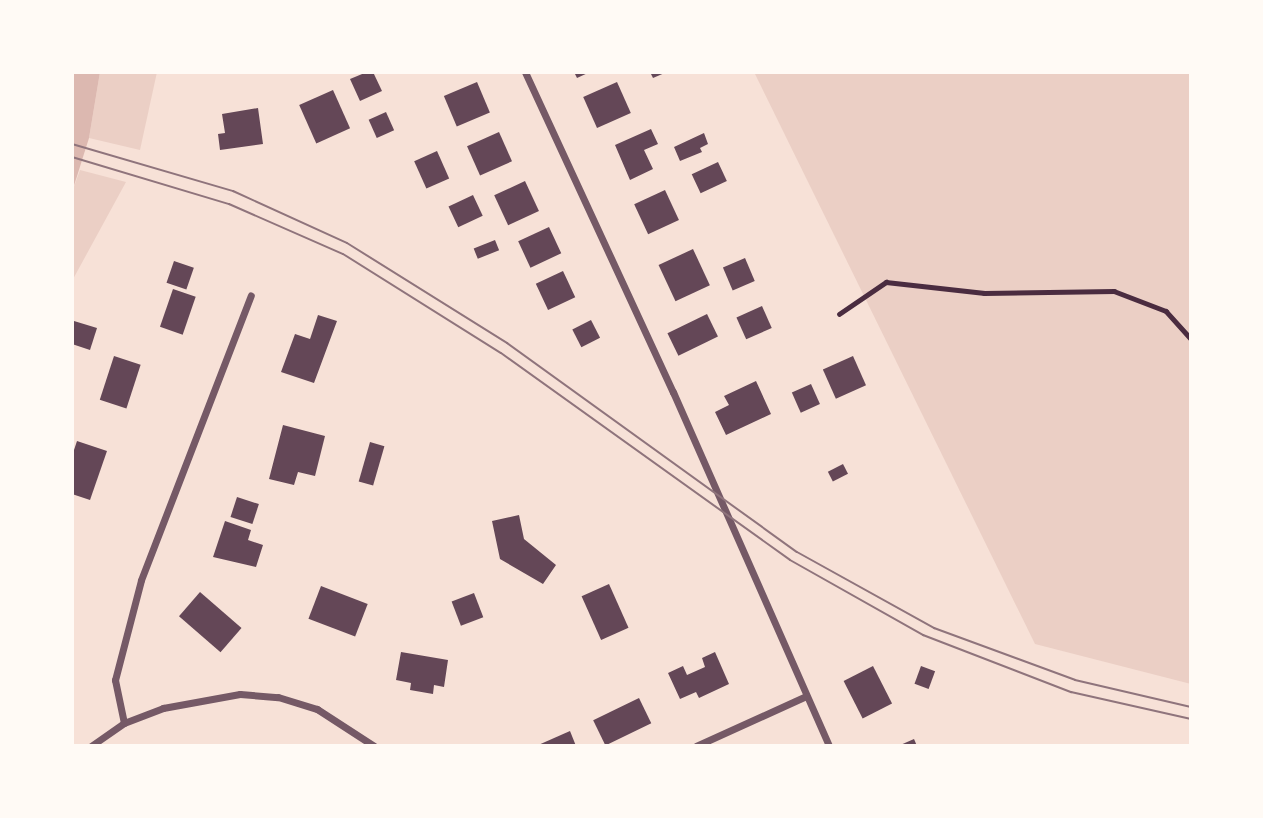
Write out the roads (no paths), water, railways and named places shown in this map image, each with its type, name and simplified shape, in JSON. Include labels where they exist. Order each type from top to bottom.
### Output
[{"type":"street","points":[[525,72],[673,393],[829,746]]},
{"type":"street","points":[[124,723],[115,680],[141,580],[251,295]]},
{"type":"street","points":[[91,746],[124,723],[181,703],[258,694],[317,709],[374,746]]},
{"type":"street","points":[[696,746],[806,696]]},
{"type":"tram line","points":[[72,144],[233,191],[347,243],[507,343],[797,552],[934,628],[1075,680],[1191,707]]},
{"type":"tram line","points":[[72,157],[229,204],[343,254],[501,353],[790,560],[923,635],[1071,692],[1191,719]]}]
